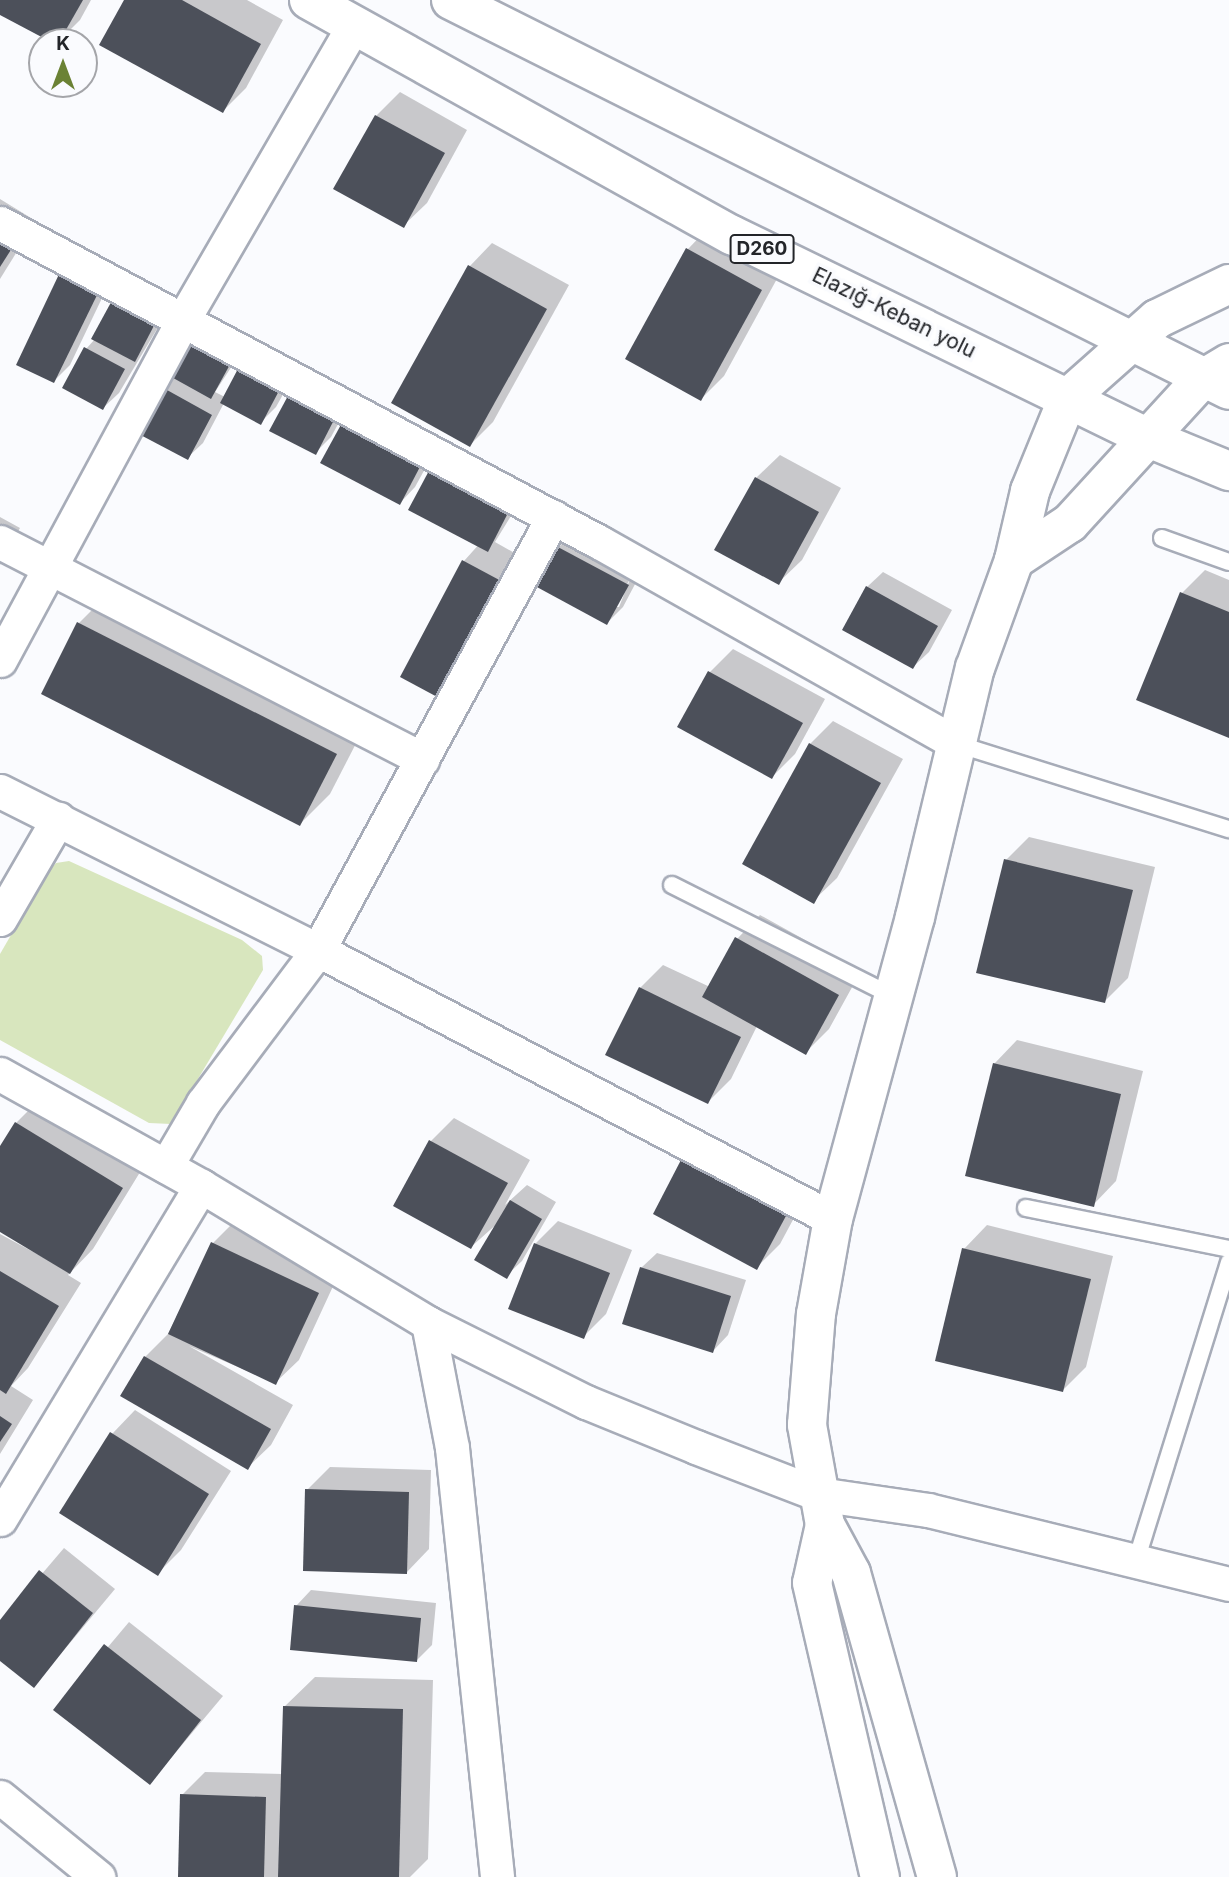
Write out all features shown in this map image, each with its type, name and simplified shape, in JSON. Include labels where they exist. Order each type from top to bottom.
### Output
[{"type":"main road","name":"Elazığ-Keban yolu","points":[[309,0],[732,234],[1146,437],[1229,471]]},
{"type":"main road","points":[[451,0],[1129,343],[1220,378]]},
{"type":"main road","points":[[937,1877],[851,1573],[822,1509],[807,1425],[807,1384],[833,1219],[893,996],[975,668],[1014,560],[1030,491],[1068,398],[1157,319],[1229,284]]},
{"type":"main road","points":[[1014,560],[1070,523],[1146,437],[1220,378]]},
{"type":"main road","points":[[822,1509],[812,1583],[873,1874]]},
{"type":"street","points":[[0,660],[184,318],[354,25]]},
{"type":"street","points":[[0,223],[184,318],[553,517],[956,743]]},
{"type":"street","points":[[166,1166],[203,1103],[318,950],[553,517]]},
{"type":"street","points":[[0,542],[422,759]]},
{"type":"street","points":[[0,791],[318,950],[833,1219]]},
{"type":"street","points":[[0,919],[58,819]]},
{"type":"street","points":[[0,1074],[201,1186],[428,1322],[586,1402],[822,1509],[928,1510],[1229,1584]]},
{"type":"street","points":[[0,1520],[201,1186]]},
{"type":"street","points":[[428,1322],[452,1448],[497,1877]]},
{"type":"street","points":[[0,1797],[98,1877]]},
{"type":"lane","points":[[1162,538],[1229,562]]},
{"type":"lane","points":[[956,743],[1229,829]]},
{"type":"lane","points":[[672,885],[893,996]]},
{"type":"lane","points":[[1026,1208],[1229,1249]]},
{"type":"lane","points":[[1136,1561],[1229,1262]]},
{"type":"green space","points":[[69,861],[242,940],[262,956],[263,970],[171,1124],[149,1123],[0,1040],[0,954],[47,873],[56,863]]},
{"type":"building","points":[[0,0],[83,0],[67,28],[28,30],[0,15]]},
{"type":"building","points":[[124,0],[182,0],[261,44],[223,113],[99,45]]},
{"type":"building","points":[[375,115],[445,153],[404,228],[333,189]]},
{"type":"building","points":[[0,236],[14,245],[0,267]]},
{"type":"building","points":[[686,248],[762,290],[701,401],[625,359]]},
{"type":"building","points":[[468,265],[547,309],[470,447],[391,403]]},
{"type":"building","points":[[61,270],[100,289],[54,383],[16,365]]},
{"type":"building","points":[[115,295],[158,318],[135,362],[91,339]]},
{"type":"building","points":[[187,334],[233,359],[211,399],[166,374]]},
{"type":"building","points":[[84,347],[125,369],[103,410],[62,388]]},
{"type":"building","points":[[240,365],[281,387],[261,425],[220,403]]},
{"type":"building","points":[[158,385],[212,415],[188,460],[133,431]]},
{"type":"building","points":[[289,394],[335,418],[316,455],[269,431]]},
{"type":"building","points":[[343,421],[422,463],[400,505],[320,463]]},
{"type":"building","points":[[431,467],[510,509],[488,552],[408,510]]},
{"type":"building","points":[[755,477],[819,512],[779,585],[714,550]]},
{"type":"building","points":[[556,546],[629,585],[607,625],[535,586]]},
{"type":"building","points":[[462,560],[503,582],[441,699],[400,677]]},
{"type":"building","points":[[866,586],[938,626],[913,669],[842,630]]},
{"type":"building","points":[[1180,592],[1229,612],[1229,738],[1136,700]]},
{"type":"building","points":[[77,622],[337,754],[300,826],[41,694]]},
{"type":"building","points":[[708,671],[803,723],[772,779],[677,727]]},
{"type":"building","points":[[809,743],[881,783],[814,904],[742,864]]},
{"type":"building","points":[[1004,859],[1133,890],[1105,1003],[976,973]]},
{"type":"building","points":[[735,937],[839,995],[806,1055],[702,997]]},
{"type":"building","points":[[639,987],[741,1037],[708,1104],[605,1055]]},
{"type":"building","points":[[993,1063],[1121,1094],[1094,1207],[965,1176]]},
{"type":"building","points":[[15,1122],[123,1188],[70,1274],[0,1232],[0,1146]]},
{"type":"building","points":[[429,1140],[508,1183],[471,1249],[393,1206]]},
{"type":"building","points":[[682,1158],[787,1214],[757,1270],[653,1214]]},
{"type":"building","points":[[510,1200],[542,1219],[507,1279],[474,1260]]},
{"type":"building","points":[[211,1242],[319,1293],[276,1385],[168,1334]]},
{"type":"building","points":[[534,1243],[610,1273],[584,1339],[508,1309]]},
{"type":"building","points":[[962,1248],[1091,1279],[1063,1392],[935,1361]]},
{"type":"building","points":[[640,1267],[731,1296],[713,1353],[622,1324]]},
{"type":"building","points":[[0,1271],[59,1306],[6,1394],[0,1390]]},
{"type":"building","points":[[144,1356],[271,1429],[248,1470],[120,1396]]},
{"type":"building","points":[[0,1416],[12,1424],[0,1442]]},
{"type":"building","points":[[110,1432],[209,1494],[158,1576],[59,1513]]},
{"type":"building","points":[[305,1489],[409,1492],[407,1574],[303,1571]]},
{"type":"building","points":[[39,1570],[93,1613],[34,1688],[0,1661],[0,1620]]},
{"type":"building","points":[[294,1605],[421,1618],[417,1662],[290,1650]]},
{"type":"building","points":[[104,1644],[201,1720],[150,1785],[53,1710]]},
{"type":"building","points":[[283,1706],[403,1709],[399,1877],[278,1877]]},
{"type":"building","points":[[180,1794],[266,1797],[264,1877],[178,1877]]}]
